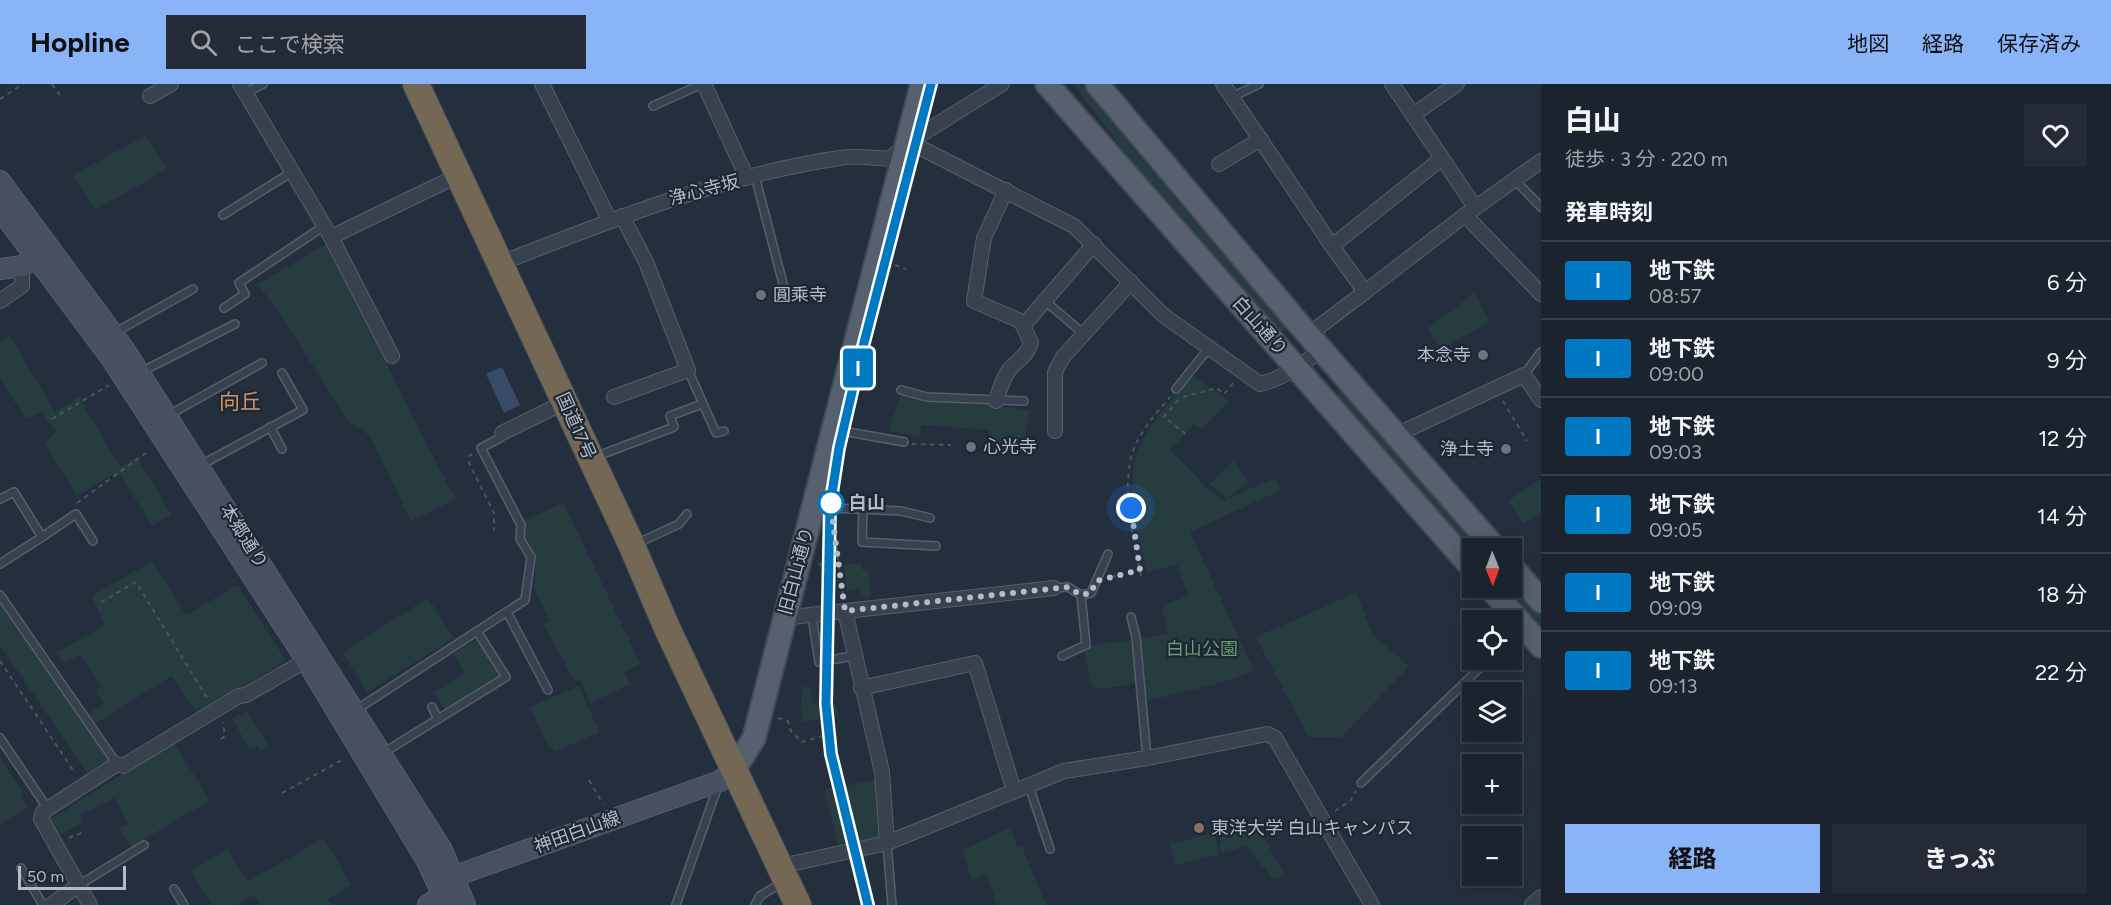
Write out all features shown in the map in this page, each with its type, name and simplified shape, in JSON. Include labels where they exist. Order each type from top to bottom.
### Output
[{"type":"highway","name":"国道17号","points":[[416,84],[632,546],[727,775]]},
{"type":"highway","points":[[727,775],[784,873],[798,905]]},
{"type":"main road","name":"白山通り","points":[[1047,84],[1462,556]]},
{"type":"main road","name":"白山通り","points":[[1097,84],[1315,343],[1486,538]]},
{"type":"main road","name":"旧白山通り","points":[[727,775],[754,738],[783,618],[824,504],[834,429],[909,142],[921,85]]},
{"type":"main road","name":"本郷通り","points":[[0,181],[37,258]]},
{"type":"main road","name":"本郷通り","points":[[0,209],[37,258],[106,338],[140,373],[161,419],[165,440],[193,469]]},
{"type":"main road","points":[[0,269],[37,258]]},
{"type":"main road","name":"本郷通り","points":[[106,338],[161,419],[312,657],[427,861],[439,902]]},
{"type":"main road","points":[[1522,578],[1541,600]]},
{"type":"main road","points":[[1522,634],[1541,646]]},
{"type":"main road","name":"本郷通り","points":[[312,657],[354,711],[442,850],[455,876],[465,905]]},
{"type":"main road","name":"神田白山線","points":[[455,876],[727,775]]},
{"type":"main road","points":[[439,902],[455,876]]},
{"type":"street","points":[[150,96],[171,84]]},
{"type":"street","points":[[542,84],[616,218],[646,262],[688,370],[614,397]]},
{"type":"street","points":[[703,84],[751,177]]},
{"type":"street","name":"浄心寺坂","points":[[501,263],[661,201],[751,177],[842,157],[890,159],[909,142],[1002,84]]},
{"type":"street","points":[[1223,84],[1365,292]]},
{"type":"street","points":[[1392,84],[1441,159],[1470,211],[1541,294]]},
{"type":"street","points":[[1413,115],[1457,84]]},
{"type":"street","points":[[242,88],[328,232],[392,356]]},
{"type":"street","points":[[1219,164],[1261,139]]},
{"type":"street","points":[[909,142],[965,173],[1006,190],[1074,226],[1163,315],[1241,373],[1260,384],[1275,380],[1298,368],[1315,343],[1365,292],[1470,211],[1541,162]]},
{"type":"street","points":[[1332,246],[1441,159]]},
{"type":"street","points":[[328,232],[459,175]]},
{"type":"street","points":[[1006,190],[984,238],[974,302],[1026,323]]},
{"type":"street","points":[[996,401],[1007,372],[1026,359],[1031,342],[1023,330],[1026,323],[1094,244]]},
{"type":"street","points":[[0,301],[22,286],[37,258]]},
{"type":"street","points":[[1055,431],[1053,376],[1063,357],[1131,282]]},
{"type":"street","points":[[1396,435],[1524,375],[1541,400]]},
{"type":"street","points":[[502,433],[565,402]]},
{"type":"street","points":[[783,618],[1054,588]]},
{"type":"street","points":[[845,611],[853,656],[882,772],[887,843]]},
{"type":"street","points":[[90,905],[41,819],[43,812],[117,764],[123,766],[239,696],[246,696],[312,657]]},
{"type":"street","points":[[861,688],[975,663],[1014,792]]},
{"type":"street","points":[[784,873],[887,843],[1064,771],[1147,758],[1267,734],[1275,738],[1372,905]]},
{"type":"street","points":[[51,905],[78,885]]},
{"type":"street","points":[[1532,905],[1541,897]]},
{"type":"lane","points":[[242,88],[262,84]]},
{"type":"lane","points":[[652,106],[703,84]]},
{"type":"lane","points":[[1232,97],[1259,84]]},
{"type":"lane","points":[[223,215],[292,172]]},
{"type":"lane","points":[[751,177],[787,299]]},
{"type":"lane","points":[[1514,179],[1541,207]]},
{"type":"lane","points":[[224,308],[245,294],[239,283],[328,232]]},
{"type":"lane","points":[[106,338],[193,289]]},
{"type":"lane","points":[[1044,301],[1084,335]]},
{"type":"lane","points":[[140,373],[235,324]]},
{"type":"lane","points":[[1176,389],[1208,349]]},
{"type":"lane","points":[[1524,375],[1541,352]]},
{"type":"lane","points":[[161,419],[262,363]]},
{"type":"lane","points":[[688,370],[716,433],[724,431]]},
{"type":"lane","points":[[193,469],[303,410],[282,373]]},
{"type":"lane","points":[[901,390],[927,397],[1024,401]]},
{"type":"lane","points":[[590,459],[674,427],[670,416],[702,404]]},
{"type":"lane","points":[[270,428],[282,449]]},
{"type":"lane","points":[[834,429],[904,442]]},
{"type":"lane","points":[[354,711],[525,600],[531,557],[520,538],[521,525],[481,448],[500,438],[502,433]]},
{"type":"lane","points":[[0,499],[14,492],[42,537]]},
{"type":"lane","points":[[824,504],[864,510],[901,512],[930,518]]},
{"type":"lane","points":[[864,510],[862,542],[936,546]]},
{"type":"lane","points":[[0,564],[76,514],[93,541]]},
{"type":"lane","points":[[632,546],[679,524],[687,514]]},
{"type":"lane","points":[[1054,588],[1068,587],[1081,595],[1091,593],[1108,554]]},
{"type":"lane","points":[[0,595],[117,764]]},
{"type":"lane","points":[[1062,656],[1086,645],[1081,595]]},
{"type":"lane","points":[[507,612],[548,690]]},
{"type":"lane","points":[[812,616],[819,662],[853,656]]},
{"type":"lane","points":[[1131,616],[1136,637],[1147,758]]},
{"type":"lane","points":[[381,754],[506,678],[477,631]]},
{"type":"lane","points":[[1360,783],[1478,670]]},
{"type":"lane","points":[[432,707],[438,719]]},
{"type":"lane","points":[[0,738],[48,809]]},
{"type":"lane","points":[[676,905],[727,775]]},
{"type":"lane","points":[[1029,786],[1050,849]]},
{"type":"lane","points":[[887,843],[892,905]]},
{"type":"lane","points":[[78,885],[144,845]]},
{"type":"lane","points":[[21,868],[43,905]]},
{"type":"lane","points":[[754,905],[784,873]]},
{"type":"lane","points":[[174,889],[184,905]]},
{"type":"path","points":[[0,99],[22,84]]},
{"type":"path","points":[[52,84],[62,98]]},
{"type":"path","points":[[892,264],[906,268]]},
{"type":"path","points":[[1187,435],[1164,417],[1179,398],[1217,388],[1224,394],[1241,373]]},
{"type":"path","points":[[52,419],[111,383]]},
{"type":"path","points":[[1496,388],[1527,441]]},
{"type":"path","points":[[1142,576],[1130,496],[1131,461],[1142,432],[1176,389]]},
{"type":"path","points":[[76,514],[77,502],[165,440]]},
{"type":"path","points":[[904,442],[951,445]]},
{"type":"path","points":[[475,453],[469,456],[469,463],[494,513],[494,531]]},
{"type":"path","points":[[824,504],[837,546],[845,611]]},
{"type":"path","points":[[829,573],[837,546]]},
{"type":"path","points":[[813,562],[831,567]]},
{"type":"path","points":[[1096,581],[1140,570]]},
{"type":"path","points":[[101,602],[136,582],[215,710]]},
{"type":"path","points":[[0,661],[84,785]]},
{"type":"path","points":[[772,717],[788,721],[791,731],[802,742],[822,736]]},
{"type":"path","points":[[282,793],[350,756]]},
{"type":"path","points":[[589,780],[605,807]]},
{"type":"path","points":[[1322,818],[1350,801],[1360,783]]},
{"type":"path","points":[[56,844],[86,831]]},
{"type":"green space","points":[[1073,84],[1080,84],[1184,209],[1287,326],[1280,333],[1143,176]]},
{"type":"green space","points":[[145,136],[167,169],[95,210],[73,175]]},
{"type":"green space","points":[[326,244],[455,499],[411,521],[369,435],[349,422],[258,284]]},
{"type":"green space","points":[[1475,293],[1490,322],[1441,349],[1427,329]]},
{"type":"green space","points":[[10,336],[55,412],[79,397],[120,467],[137,457],[172,515],[152,525],[120,475],[114,478],[112,475],[77,496],[45,444],[56,432],[42,413],[26,419],[0,379],[0,342]]},
{"type":"green space","name":"白山公園","points":[[1192,376],[1230,401],[1202,429],[1194,424],[1170,450],[1223,501],[1275,478],[1281,490],[1190,532],[1254,671],[1221,683],[1142,702],[1140,682],[1104,689],[1092,687],[1084,651],[1089,646],[1168,634],[1162,606],[1188,596],[1177,565],[1147,572],[1136,522],[1132,486],[1137,452],[1144,437]]},
{"type":"green space","points":[[1342,389],[1473,538],[1462,538],[1462,542],[1336,396]]},
{"type":"green space","points":[[901,392],[925,401],[962,401],[1029,410],[1025,442],[989,444],[989,430],[921,425],[920,436],[889,431]]},
{"type":"green space","points":[[1235,460],[1248,483],[1227,499],[1210,484]]},
{"type":"green space","points":[[1541,479],[1541,512],[1524,524],[1508,501]]},
{"type":"green space","points":[[563,503],[641,664],[624,672],[630,684],[590,703],[580,680],[575,682],[544,625],[550,621],[534,589],[536,559],[524,537],[523,521]]},
{"type":"green space","points":[[152,561],[186,615],[238,585],[286,661],[197,713],[172,676],[95,724],[87,715],[104,704],[96,690],[101,686],[80,655],[63,663],[56,653],[105,625],[92,596]]},
{"type":"green space","points":[[861,563],[862,570],[868,569],[871,596],[860,597],[859,590],[847,592],[844,565]]},
{"type":"green space","points":[[1522,592],[1541,614],[1541,633],[1522,610],[1511,598],[1522,598]]},
{"type":"green space","points":[[1356,593],[1373,635],[1409,666],[1342,737],[1308,737],[1256,637]]},
{"type":"green space","points":[[428,598],[454,638],[367,692],[342,652]]},
{"type":"green space","points":[[0,603],[109,760],[87,773],[0,645]]},
{"type":"green space","points":[[478,639],[501,677],[445,711],[434,692],[464,673],[453,654]]},
{"type":"green space","points":[[579,686],[599,732],[555,752],[545,740],[530,707]]},
{"type":"green space","points":[[803,687],[811,687],[813,705],[836,704],[838,716],[802,722]]},
{"type":"green space","points":[[247,711],[268,746],[260,751],[257,746],[250,749],[232,719]]},
{"type":"green space","points":[[173,742],[210,800],[131,847],[120,828],[128,824],[115,798],[80,815],[83,823],[58,836],[48,821]]},
{"type":"green space","points":[[0,757],[22,792],[20,795],[28,807],[0,824]]},
{"type":"green space","points":[[875,780],[881,837],[838,845],[824,790]]},
{"type":"green space","points":[[1257,825],[1284,874],[1274,880],[1246,846],[1222,853],[1219,844],[1222,841],[1217,834]]},
{"type":"green space","points":[[1010,828],[1017,847],[1022,847],[1046,905],[997,905],[986,874],[972,879],[962,850]]},
{"type":"green space","points":[[1214,833],[1219,854],[1175,865],[1170,844]]},
{"type":"green space","points":[[324,838],[351,885],[328,899],[332,905],[261,905],[254,895],[235,905],[212,905],[191,871],[227,849],[247,882]]},
{"type":"water","points":[[502,367],[520,405],[504,413],[486,374]]},
{"type":"metro line","name":"I","points":[[868,905],[831,754],[826,704],[830,506],[839,448],[859,362],[931,84]]},
{"type":"place","name":"圓乘寺","points":[[761,295]]},
{"type":"place","name":"本念寺","points":[[1483,355]]},
{"type":"place","name":"心光寺","points":[[971,447]]},
{"type":"place","name":"浄土寺","points":[[1506,449]]},
{"type":"place","name":"白山","points":[[831,503]]},
{"type":"place","name":"東洋大学 白山キャンパス","points":[[1199,828]]},
{"type":"district","name":"向丘","points":[[240,402]]},
{"type":"route","points":[[831,503],[828,506],[831,508],[845,611],[1068,587],[1081,595],[1091,593],[1096,581],[1140,570],[1131,508]]}]
